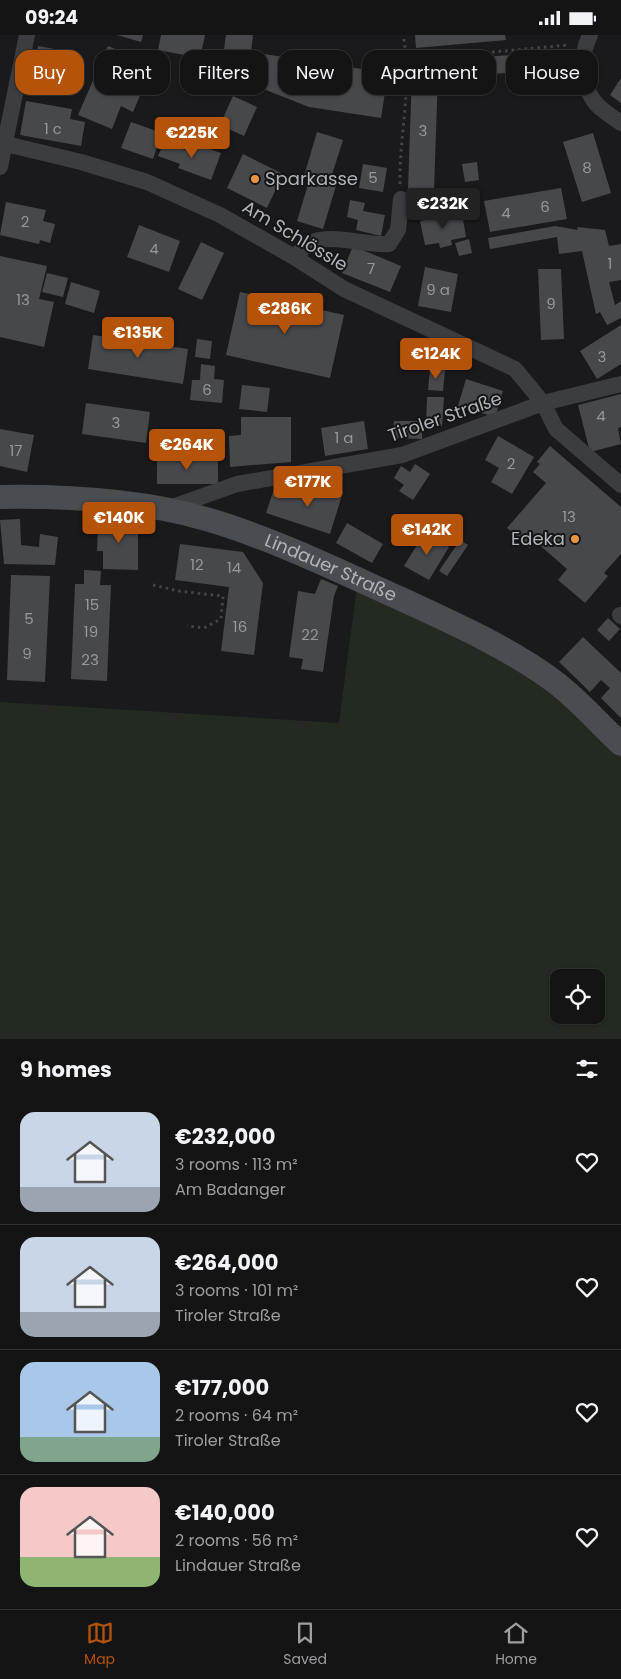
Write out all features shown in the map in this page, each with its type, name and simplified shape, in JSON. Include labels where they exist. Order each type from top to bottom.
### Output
[{"type":"main road","name":"Lindauer Straße","points":[[0,497],[59,496],[164,510],[206,519],[259,538],[446,619],[514,656],[556,683],[621,745]]},
{"type":"street","points":[[0,167],[27,35]]},
{"type":"street","points":[[588,39],[582,75],[594,102],[621,123]]},
{"type":"street","name":"Am Schlössle","points":[[6,144],[81,162],[147,182],[220,215],[294,257],[344,289],[515,369],[543,403],[556,429],[621,485]]},
{"type":"street","points":[[294,257],[310,243],[328,238],[374,245],[389,244],[398,231],[401,199]]},
{"type":"street","name":"Tiroler Straße","points":[[164,510],[237,484],[402,455],[543,403],[621,384]]},
{"type":"path","points":[[403,35],[406,50]]},
{"type":"path","points":[[494,50],[588,39]]},
{"type":"path","points":[[401,199],[400,165],[405,95]]},
{"type":"path","points":[[153,585],[178,591],[223,597],[220,619],[204,628],[187,625]]},
{"type":"shaded area","points":[[357,586],[442,626],[552,689],[621,755],[621,1039],[0,1039],[0,702],[339,723]]},
{"type":"building","points":[[117,35],[143,35],[141,42]]},
{"type":"building","points":[[161,35],[205,35],[202,50],[180,50],[180,54],[170,52],[170,50],[158,50]]},
{"type":"building","points":[[226,35],[253,35],[251,50],[224,50]]},
{"type":"building","points":[[415,35],[505,35],[506,40],[416,48]]},
{"type":"building","points":[[38,46],[60,50],[37,50]]},
{"type":"building","points":[[108,46],[117,50],[106,50]]},
{"type":"building","points":[[268,55],[278,56],[278,95],[268,91]]},
{"type":"building","points":[[506,55],[506,73],[496,74],[496,56]]},
{"type":"building","points":[[352,67],[362,69],[362,95],[385,95],[381,118],[309,107],[279,95],[352,95]]},
{"type":"building","points":[[94,78],[94,95],[140,95],[133,112],[121,106],[112,129],[78,115]]},
{"type":"building","points":[[621,78],[621,103],[610,95]]},
{"type":"building","points":[[411,95],[437,95],[434,190],[408,189]]},
{"type":"building","points":[[233,96],[257,107],[244,136],[220,125]]},
{"type":"building","points":[[26,101],[72,109],[70,119],[85,122],[81,146],[20,135]]},
{"type":"building","points":[[131,122],[162,133],[153,159],[121,148]]},
{"type":"building","points":[[317,132],[343,140],[329,184],[336,186],[323,229],[297,221],[310,178],[304,176]]},
{"type":"building","points":[[593,133],[611,193],[582,202],[563,142]]},
{"type":"building","points":[[188,141],[221,153],[211,180],[178,168],[180,164],[158,156],[164,142],[185,150]]},
{"type":"building","points":[[243,154],[283,174],[267,208],[227,188]]},
{"type":"building","points":[[477,162],[479,180],[465,182],[462,164]]},
{"type":"building","points":[[363,164],[387,168],[383,192],[359,188]]},
{"type":"building","points":[[561,188],[567,219],[490,232],[484,201]]},
{"type":"building","points":[[350,200],[365,203],[363,211],[385,215],[381,236],[356,230],[358,220],[347,217]]},
{"type":"building","points":[[6,202],[46,210],[43,221],[55,224],[50,243],[40,240],[39,244],[0,235]]},
{"type":"building","points":[[462,213],[466,237],[451,240],[452,245],[440,248],[439,243],[425,245],[420,221]]},
{"type":"building","points":[[139,225],[180,241],[169,272],[127,257]]},
{"type":"building","points":[[555,226],[578,230],[577,227],[605,230],[609,246],[621,244],[621,280],[609,282],[615,305],[621,301],[621,318],[607,325],[600,312],[596,314],[582,251],[559,254],[557,237],[490,249],[488,238]]},
{"type":"building","points":[[469,239],[472,253],[459,256],[455,243]]},
{"type":"building","points":[[201,242],[224,253],[202,300],[178,289]]},
{"type":"building","points":[[353,246],[401,266],[390,292],[342,273]]},
{"type":"building","points":[[0,256],[47,266],[39,299],[54,302],[44,347],[0,337]]},
{"type":"building","points":[[425,267],[458,274],[451,312],[418,306]]},
{"type":"building","points":[[538,269],[561,269],[564,339],[541,340]]},
{"type":"building","points":[[47,273],[68,278],[63,297],[42,292]]},
{"type":"building","points":[[71,282],[100,291],[94,313],[65,304]]},
{"type":"building","points":[[240,292],[344,315],[330,378],[226,355]]},
{"type":"building","points":[[621,325],[621,364],[597,379],[580,351]]},
{"type":"building","points":[[93,335],[188,349],[183,384],[88,369]]},
{"type":"building","points":[[197,339],[212,341],[210,359],[195,357]]},
{"type":"building","points":[[201,364],[215,366],[214,379],[224,380],[222,403],[190,400],[192,380],[200,380]]},
{"type":"building","points":[[430,369],[445,370],[443,391],[428,390]]},
{"type":"building","points":[[466,379],[503,391],[495,417],[458,406]]},
{"type":"building","points":[[242,385],[270,388],[267,412],[239,409]]},
{"type":"building","points":[[621,394],[621,427],[618,428],[621,444],[590,452],[578,405]]},
{"type":"building","points":[[427,397],[444,397],[442,426],[426,425]]},
{"type":"building","points":[[86,403],[150,412],[146,443],[82,434]]},
{"type":"building","points":[[241,417],[291,417],[291,462],[230,467],[229,436],[241,435]]},
{"type":"building","points":[[364,421],[368,449],[325,456],[321,428]]},
{"type":"building","points":[[394,421],[422,421],[422,439],[393,438]]},
{"type":"building","points":[[0,429],[34,435],[27,472],[0,466]]},
{"type":"building","points":[[498,436],[534,457],[512,494],[491,482],[499,468],[485,460]]},
{"type":"building","points":[[550,446],[621,507],[621,554],[604,573],[608,576],[585,603],[558,580],[567,569],[535,541],[530,548],[507,528],[546,483],[533,472],[540,464],[537,462]]},
{"type":"building","points":[[157,457],[218,458],[218,484],[157,484]]},
{"type":"building","points":[[415,464],[430,474],[413,500],[399,491],[404,485],[394,478],[401,466],[410,472]]},
{"type":"building","points":[[314,483],[343,492],[330,534],[266,513],[274,489],[310,499]]},
{"type":"building","points":[[20,519],[21,545],[39,547],[40,534],[58,537],[55,565],[4,564],[0,520]]},
{"type":"building","points":[[116,519],[138,519],[138,570],[103,569],[103,551],[97,551],[98,523],[116,523]]},
{"type":"building","points":[[347,523],[383,544],[372,563],[336,543]]},
{"type":"building","points":[[425,532],[449,547],[429,580],[404,566]]},
{"type":"building","points":[[460,540],[468,545],[447,576],[439,571]]},
{"type":"building","points":[[180,544],[243,552],[263,583],[254,655],[221,651],[229,587],[175,580]]},
{"type":"building","points":[[84,570],[101,571],[100,585],[111,585],[107,681],[71,679],[75,584],[84,584]]},
{"type":"building","points":[[11,575],[50,576],[45,682],[7,680]]},
{"type":"building","points":[[321,579],[338,586],[334,596],[323,672],[301,669],[303,659],[289,657],[298,591],[315,594]]},
{"type":"building","points":[[608,618],[620,629],[609,641],[597,630]]},
{"type":"building","points":[[583,637],[621,673],[621,718],[601,698],[610,688],[601,680],[590,692],[559,662]]},
{"type":"place","name":"Sparkasse","points":[[255,179]]},
{"type":"place","name":"Edeka","points":[[575,539]]}]
